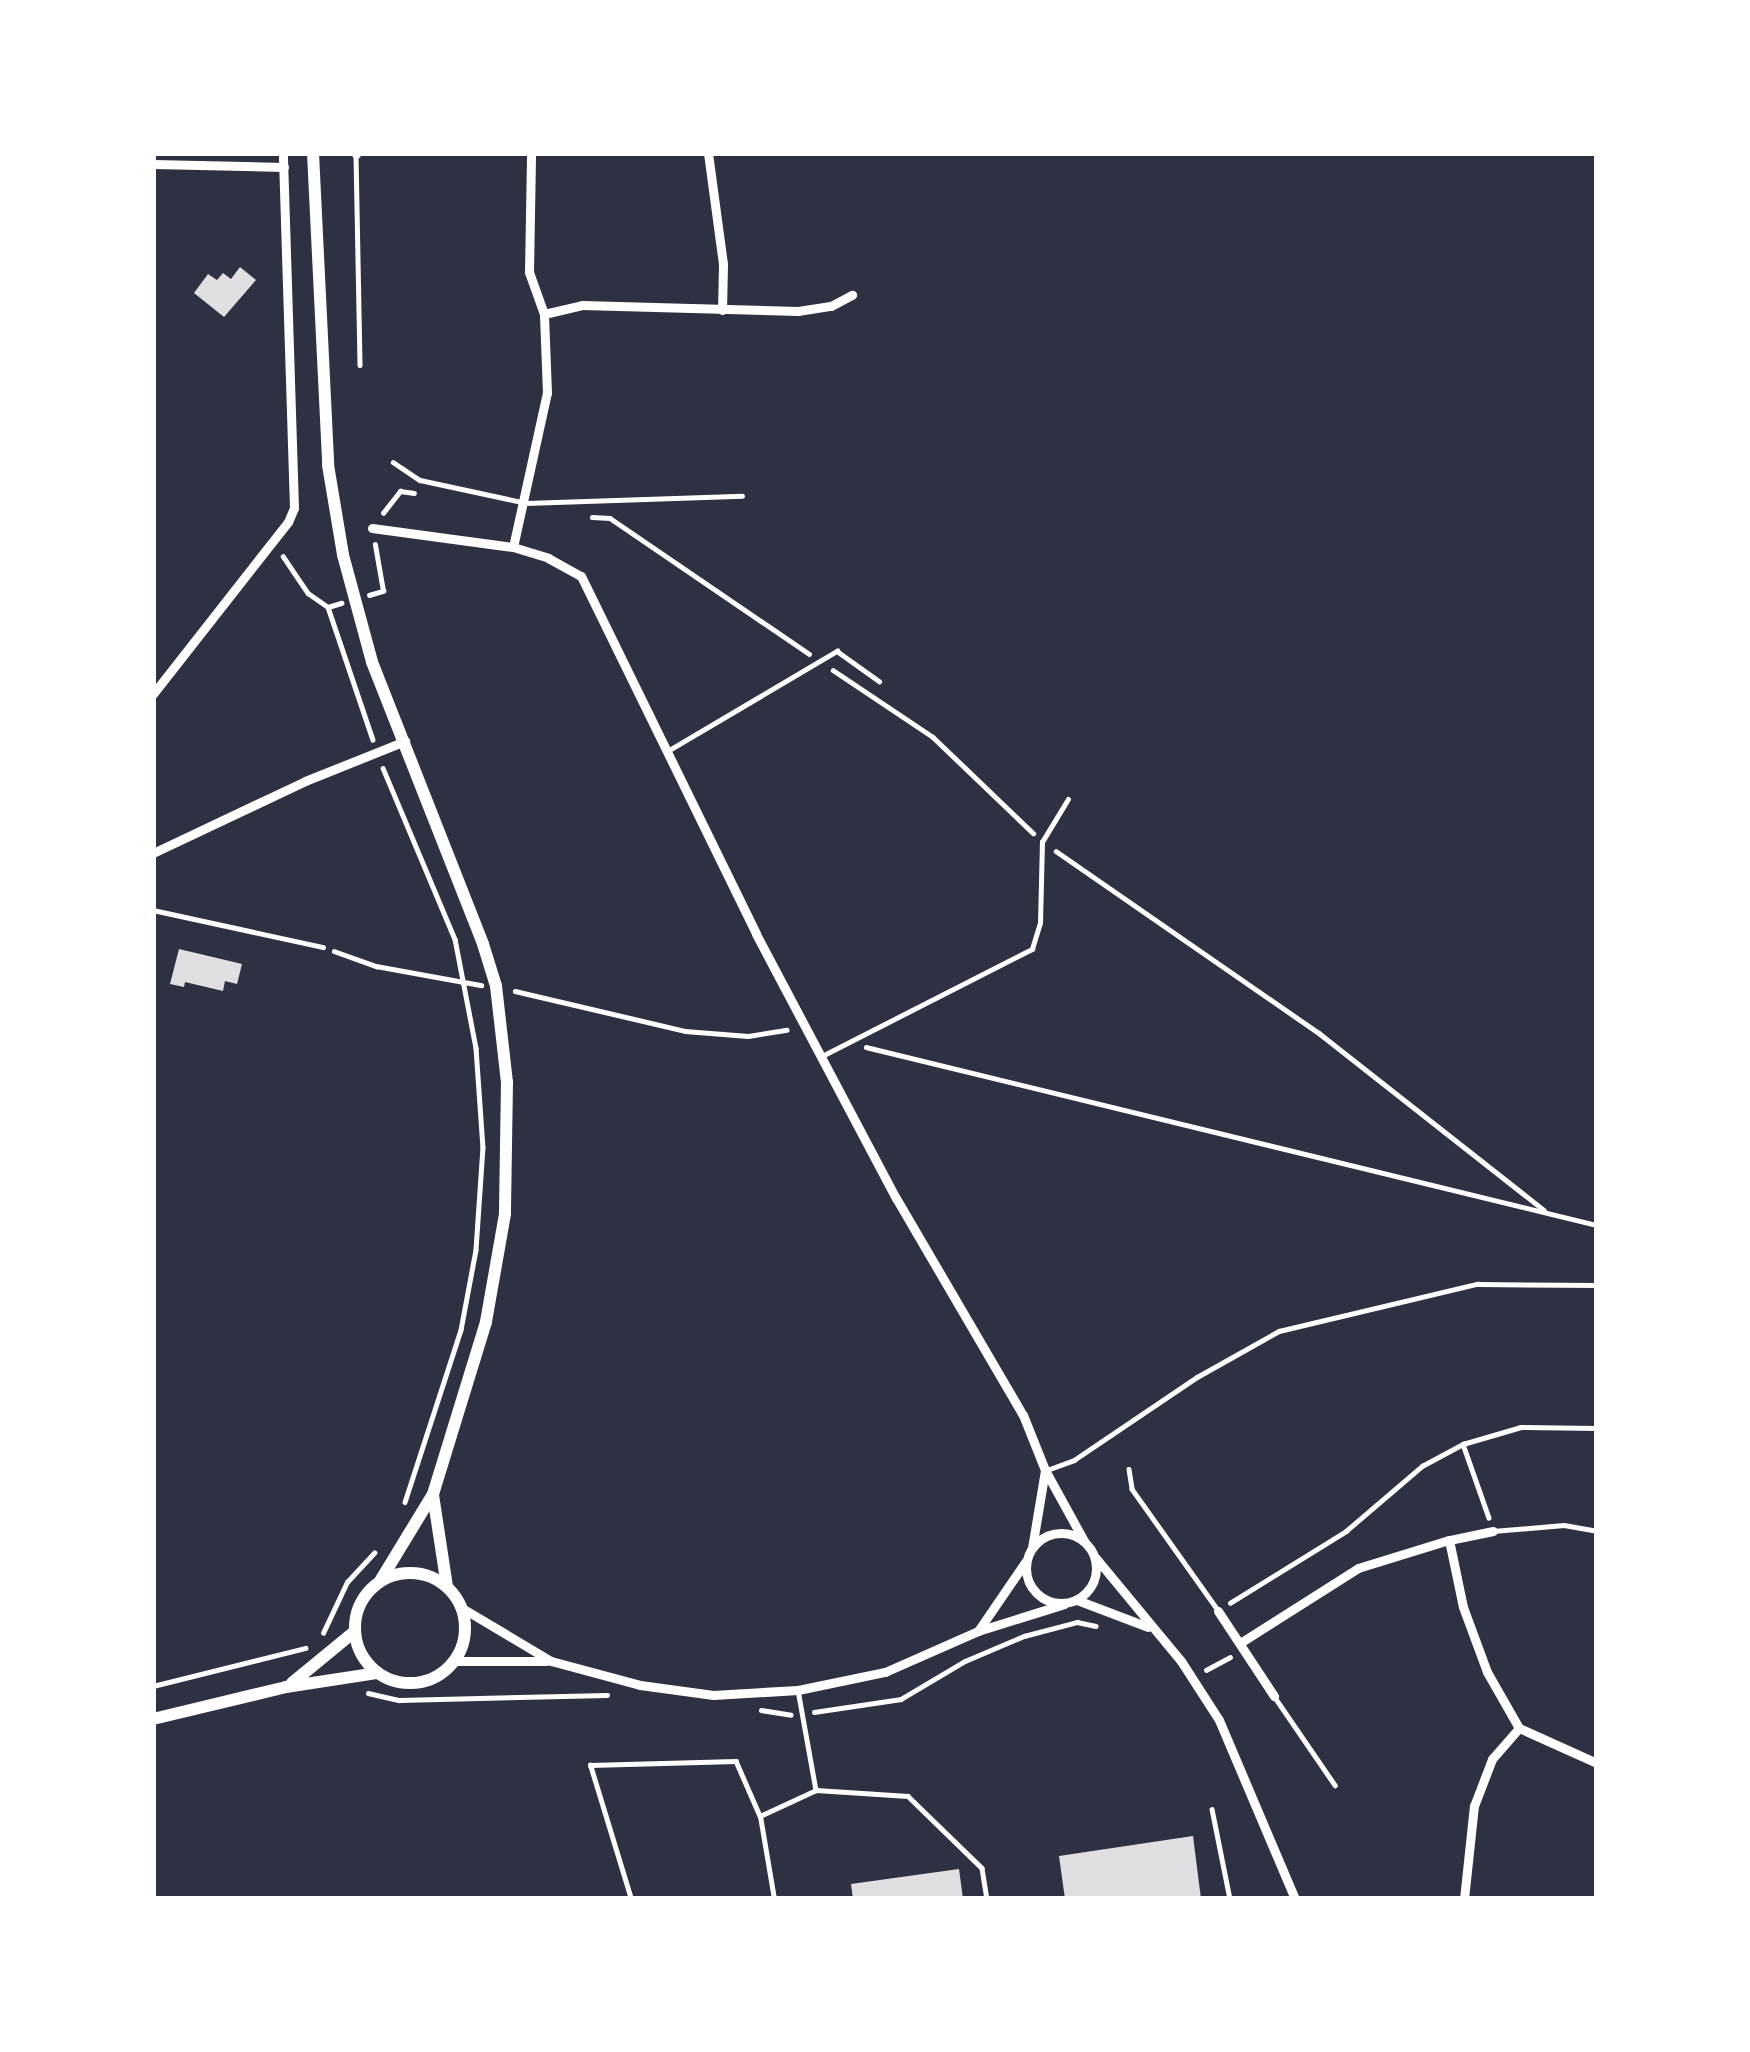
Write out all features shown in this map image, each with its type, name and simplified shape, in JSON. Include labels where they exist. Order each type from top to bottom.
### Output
[{"type":"street","points":[[153,694],[294,508],[283,153]]},
{"type":"street","points":[[313,153],[320,357],[335,515],[372,662],[472,908],[496,986],[507,1082],[505,1214],[486,1322],[433,1494],[380,1581],[360,1603],[354,1631],[362,1655],[393,1681],[427,1681],[454,1661],[465,1635],[462,1608]]},
{"type":"street","points":[[513,547],[547,393],[544,314],[529,272],[531,153]]},
{"type":"street","points":[[708,153],[723,264],[722,310]]},
{"type":"street","points":[[153,164],[284,166]]},
{"type":"street","points":[[544,314],[582,305],[798,311],[831,306],[852,295]]},
{"type":"street","points":[[372,528],[513,547],[581,576],[820,1057],[1023,1415],[1045,1470],[1084,1541],[1181,1660],[1219,1720],[1295,1899]]},
{"type":"street","points":[[153,853],[305,781],[405,741]]},
{"type":"street","points":[[1045,1470],[1029,1556],[1031,1586],[1051,1602],[1064,1604]]},
{"type":"street","points":[[433,1494],[447,1586],[462,1608],[551,1660]]},
{"type":"street","points":[[1241,1646],[1358,1568],[1493,1531]]},
{"type":"street","points":[[979,1631],[1029,1556],[1056,1533],[1084,1541]]},
{"type":"street","points":[[1449,1540],[1463,1607],[1487,1672],[1520,1728],[1597,1763]]},
{"type":"street","points":[[454,1661],[551,1660],[680,1691],[798,1690],[885,1672],[979,1631],[1077,1600],[1094,1582],[1095,1557]]},
{"type":"street","points":[[380,1581],[422,1574],[447,1586]]},
{"type":"street","points":[[1077,1600],[1153,1628]]},
{"type":"street","points":[[1218,1610],[1274,1696]]},
{"type":"street","points":[[286,1687],[354,1631]]},
{"type":"street","points":[[153,1719],[286,1687],[378,1673]]},
{"type":"street","points":[[1463,1899],[1474,1806],[1492,1759],[1520,1728]]},
{"type":"lane","points":[[356,153],[360,365]]},
{"type":"lane","points":[[392,462],[420,480],[526,503],[742,496]]},
{"type":"lane","points":[[666,752],[837,651],[879,681]]},
{"type":"lane","points":[[820,1057],[1032,949],[1040,922],[1042,842],[1068,799]]},
{"type":"lane","points":[[153,910],[323,947]]},
{"type":"lane","points":[[1045,1470],[1074,1460],[1197,1377],[1279,1331],[1477,1284],[1597,1285]]},
{"type":"lane","points":[[1129,1469],[1132,1489],[1218,1610]]},
{"type":"lane","points":[[1493,1531],[1564,1525],[1597,1532]]},
{"type":"lane","points":[[798,1690],[816,1790]]},
{"type":"lane","points":[[1274,1696],[1335,1785]]},
{"type":"lane","points":[[631,1899],[590,1765],[736,1761],[760,1816],[774,1899]]},
{"type":"lane","points":[[760,1816],[816,1790],[908,1796],[982,1868],[987,1899]]},
{"type":"lane","points":[[1212,1809],[1230,1899]]},
{"type":"path","points":[[382,591],[372,528],[400,491],[421,494]]},
{"type":"path","points":[[588,516],[610,518],[933,737],[1042,842],[1319,1033],[1544,1210]]},
{"type":"path","points":[[278,545],[308,593],[328,607],[365,718]]},
{"type":"path","points":[[388,785],[447,919],[465,983],[482,1130],[476,1250],[445,1386],[398,1516]]},
{"type":"path","points":[[323,947],[376,966],[496,986],[685,1031],[748,1036],[790,1029]]},
{"type":"path","points":[[848,1043],[1597,1225]]},
{"type":"path","points":[[1218,1610],[1346,1531],[1422,1466],[1463,1444],[1521,1427],[1597,1428]]},
{"type":"path","points":[[1463,1444],[1493,1531]]},
{"type":"path","points":[[153,1686],[309,1647],[323,1633],[347,1582],[375,1551]]},
{"type":"path","points":[[827,1709],[901,1699],[965,1661],[1024,1636],[1077,1622],[1100,1627]]},
{"type":"path","points":[[1204,1669],[1207,1672],[1241,1646]]},
{"type":"path","points":[[357,1691],[399,1700],[626,1695]]},
{"type":"path","points":[[747,1709],[780,1716]]},
{"type":"building","points":[[240,267],[256,280],[224,317],[194,293],[208,274],[217,280],[223,273],[231,279]]},
{"type":"building","points":[[179,949],[242,964],[237,984],[225,981],[223,991],[185,982],[184,987],[170,984]]},
{"type":"building","points":[[1193,1836],[1201,1899],[1065,1899],[1059,1856]]},
{"type":"building","points":[[959,1869],[963,1899],[853,1899],[851,1884]]}]
